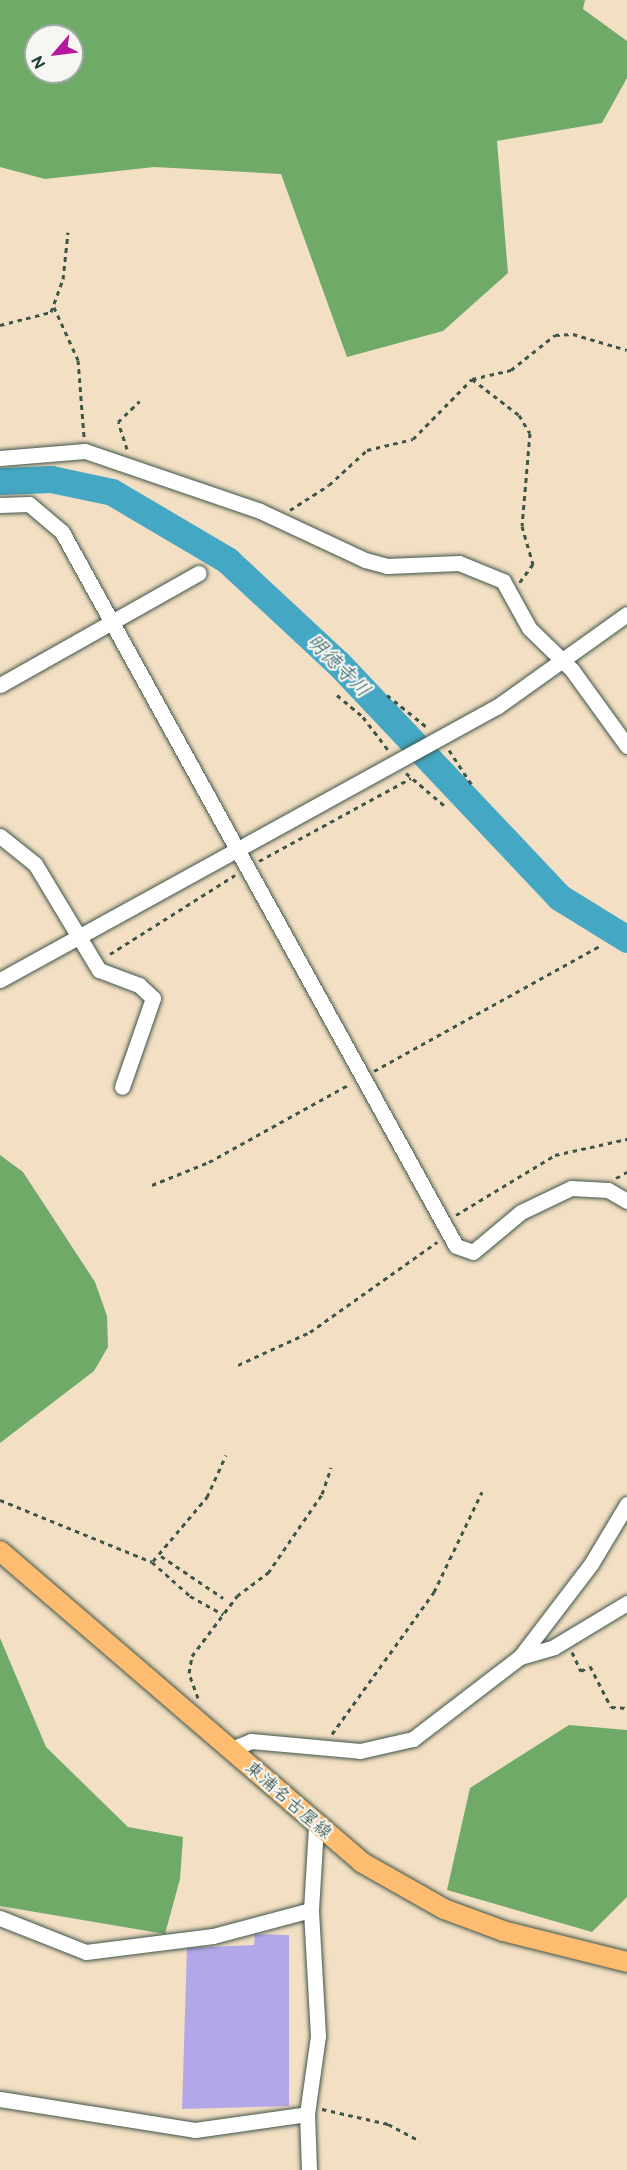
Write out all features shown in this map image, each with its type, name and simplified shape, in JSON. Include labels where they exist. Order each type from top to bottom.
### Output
[{"type":"main road","name":"東浦名古屋線","points":[[0,1551],[316,1827],[361,1862],[444,1909],[503,1931],[627,1962]]},
{"type":"street","points":[[0,458],[85,451],[135,467],[282,523],[364,560],[387,566],[459,563],[511,590],[529,628],[564,662],[627,746]]},
{"type":"street","points":[[0,505],[29,504],[51,518],[445,1231],[465,1252],[473,1252],[521,1212],[571,1188],[608,1190],[627,1202]]},
{"type":"street","points":[[0,685],[199,573]]},
{"type":"street","points":[[0,980],[80,934],[426,747],[564,662],[627,614]]},
{"type":"street","points":[[0,836],[35,864],[80,934],[99,970],[139,985],[153,998],[122,1087]]},
{"type":"street","points":[[229,1750],[251,1741],[368,1750],[413,1739],[520,1657],[591,1564],[627,1504]]},
{"type":"street","points":[[520,1657],[566,1640],[627,1603]]},
{"type":"street","points":[[309,2170],[308,2110],[318,2036],[312,1910],[316,1827]]},
{"type":"street","points":[[0,1918],[86,1952],[213,1936],[312,1910]]},
{"type":"street","points":[[0,2099],[195,2130],[308,2110]]},
{"type":"path","points":[[68,232],[54,307],[78,360],[85,451]]},
{"type":"path","points":[[0,325],[40,317],[54,307]]},
{"type":"path","points":[[282,523],[296,505],[329,485],[359,455],[413,439],[472,379],[511,370],[555,335],[573,334],[627,350]]},
{"type":"path","points":[[472,379],[519,416],[530,433],[522,526],[533,564],[530,575],[511,590]]},
{"type":"path","points":[[135,467],[117,429],[121,413],[140,401]]},
{"type":"path","points":[[152,1185],[209,1162],[601,945]]},
{"type":"path","points":[[238,1365],[310,1332],[539,1163],[627,1139]]},
{"type":"path","points":[[152,1562],[161,1556],[207,1497],[226,1455]]},
{"type":"path","points":[[204,1728],[189,1665],[224,1614],[268,1573],[322,1494],[331,1468]]},
{"type":"path","points":[[322,1748],[434,1592],[482,1492]]},
{"type":"path","points":[[0,1500],[152,1562],[190,1596],[224,1614]]},
{"type":"path","points":[[161,1556],[223,1598]]},
{"type":"path","points":[[566,1640],[581,1671],[590,1666],[611,1707],[627,1708]]},
{"type":"path","points":[[308,2110],[388,2124],[420,2141]]},
{"type":"green space","points":[[0,0],[585,0],[583,9],[627,41],[627,78],[602,123],[497,141],[508,273],[443,331],[347,357],[281,174],[154,167],[45,179],[0,167]]},
{"type":"green space","points":[[0,1155],[23,1172],[95,1282],[107,1316],[108,1347],[94,1371],[0,1443]]},
{"type":"green space","points":[[0,1638],[46,1747],[128,1827],[183,1837],[180,1879],[165,1934],[0,1906]]},
{"type":"green space","points":[[569,1725],[627,1730],[627,1897],[592,1932],[447,1890],[470,1788]]},
{"type":"building","points":[[255,1934],[289,1935],[289,2106],[182,2109],[187,1948],[254,1945]]},
{"type":"waterway","name":"明徳寺川","points":[[0,481],[51,479],[112,492],[227,560],[338,663],[559,897],[627,939]]}]
